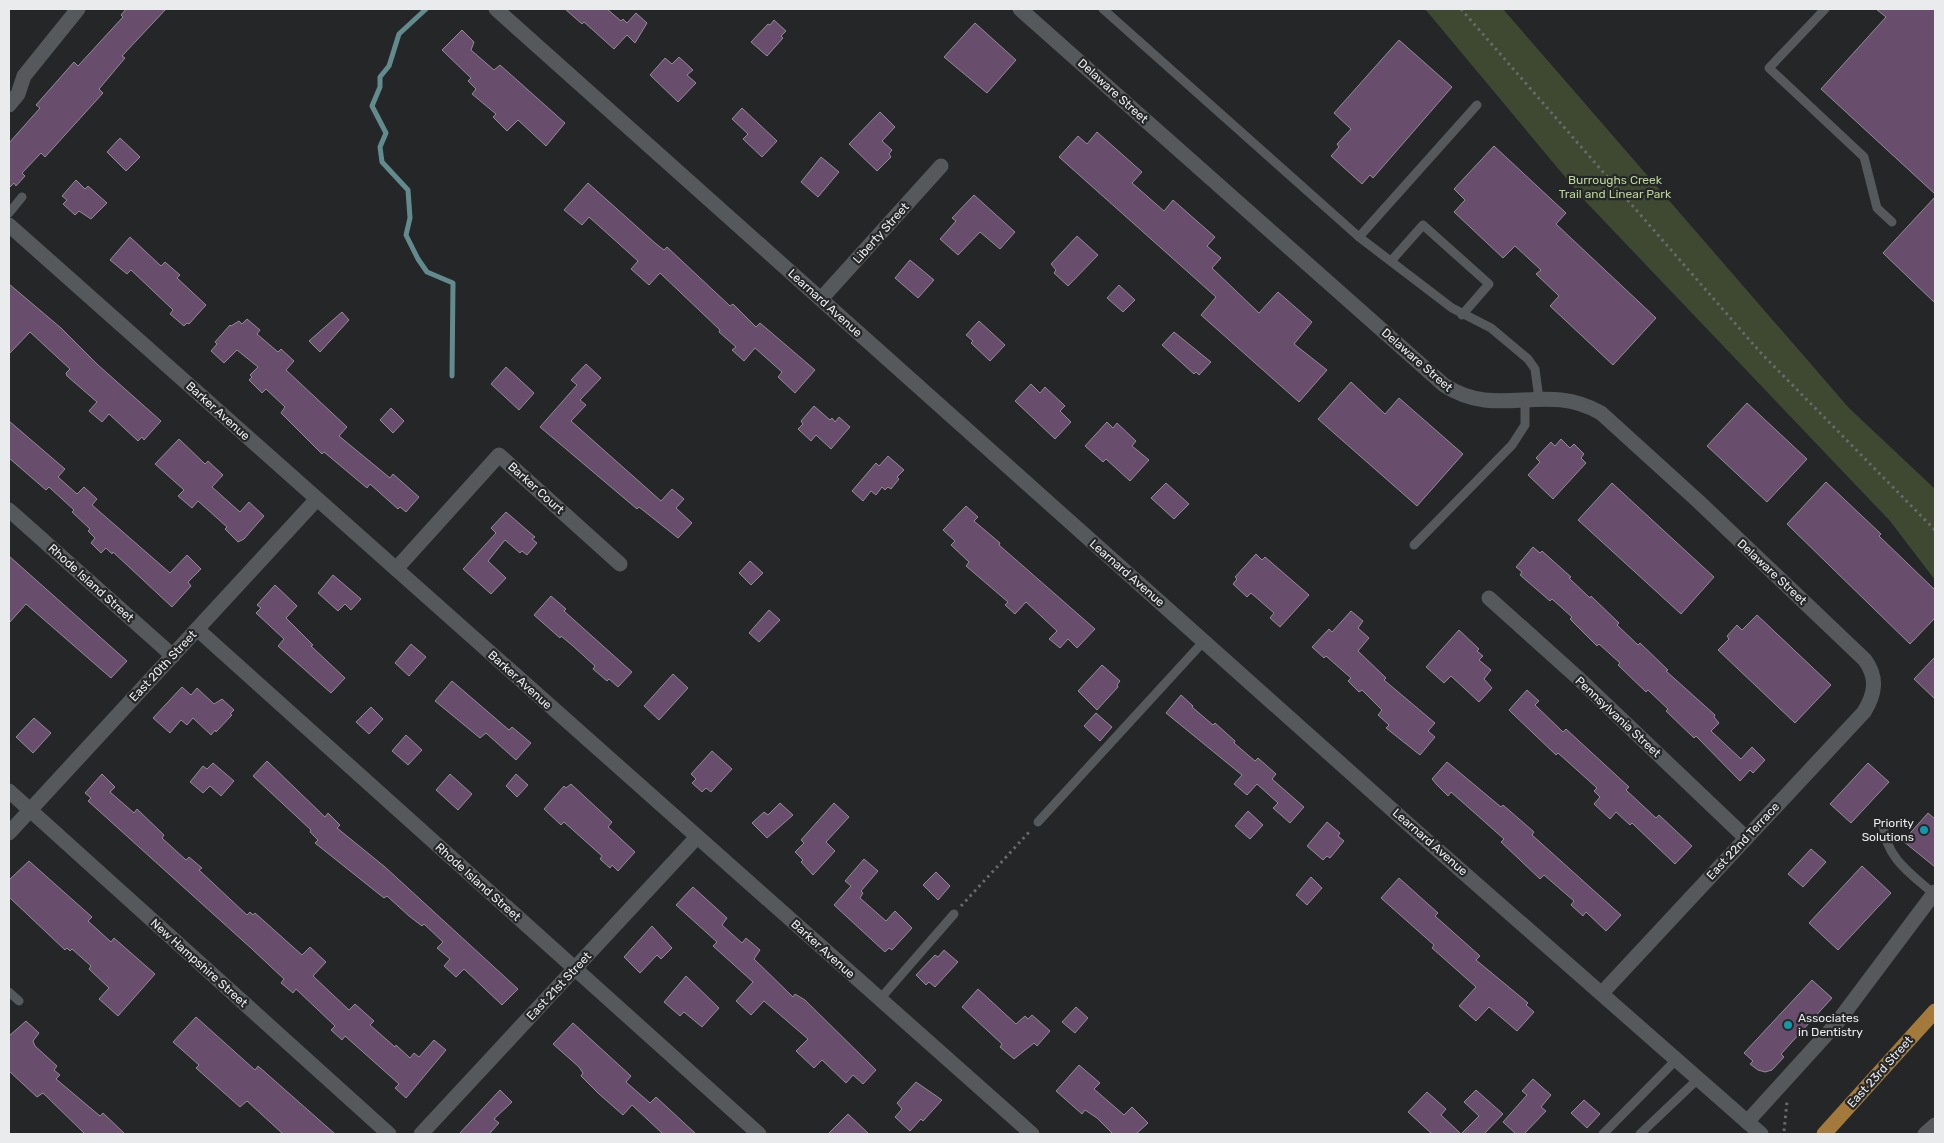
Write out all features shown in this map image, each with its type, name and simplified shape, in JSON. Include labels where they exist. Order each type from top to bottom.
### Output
[{"type":"main road","name":"East 23rd Street","points":[[1824,1134],[1935,1011]]},
{"type":"street","points":[[9,86],[24,76],[78,9]]},
{"type":"street","name":"Learnard Avenue","points":[[496,9],[1761,1134]]},
{"type":"street","name":"Delaware Street","points":[[1020,9],[1444,385],[1456,393],[1481,401],[1497,403],[1532,399],[1573,400],[1601,413],[1865,660],[1872,669],[1875,684]]},
{"type":"street","points":[[9,105],[18,94],[24,76]]},
{"type":"street","name":"Liberty Street","points":[[822,299],[941,166]]},
{"type":"street","name":"Barker Avenue","points":[[9,226],[1032,1134]]},
{"type":"street","name":"Barker Court","points":[[396,569],[499,455],[620,564]]},
{"type":"street","name":"East 20th Street","points":[[9,833],[317,499]]},
{"type":"street","name":"Rhode Island Street","points":[[9,510],[172,656]]},
{"type":"street","name":"Pennsylvania Street","points":[[1489,598],[1577,677],[1746,838]]},
{"type":"street","name":"Rhode Island Street","points":[[197,629],[759,1134]]},
{"type":"street","name":"East 22nd Terrace","points":[[1602,993],[1864,712],[1872,698],[1875,684]]},
{"type":"street","name":"New Hampshire Street","points":[[9,791],[389,1134]]},
{"type":"street","name":"East 21st Street","points":[[421,1134],[698,837]]},
{"type":"street","points":[[1747,1122],[1836,1024],[1934,893]]},
{"type":"street","points":[[1925,1134],[1935,1125]]},
{"type":"lane","points":[[1103,9],[1359,237],[1462,315],[1492,328],[1528,359],[1534,369],[1532,399],[1525,425],[1512,445],[1414,545]]},
{"type":"lane","points":[[1825,9],[1769,68],[1864,157],[1877,208],[1892,222]]},
{"type":"lane","points":[[1359,237],[1477,104]]},
{"type":"lane","points":[[9,213],[22,197]]},
{"type":"lane","points":[[1391,261],[1423,225],[1489,284],[1462,315]]},
{"type":"lane","points":[[1038,822],[1204,640]]},
{"type":"lane","points":[[1883,825],[1884,840],[1892,855],[1934,893]]},
{"type":"lane","points":[[880,999],[954,914]]},
{"type":"lane","points":[[9,992],[19,1001]]},
{"type":"lane","points":[[1602,1134],[1677,1059]]},
{"type":"lane","points":[[1640,1134],[1699,1078]]},
{"type":"path","points":[[1461,9],[1760,352],[1935,530]]},
{"type":"path","points":[[954,914],[1038,822]]},
{"type":"green space","name":"Burroughs Creek Trail and Linear Park","points":[[1425,9],[1503,9],[1849,408],[1935,489],[1935,580],[1890,521],[1586,202]]},
{"type":"building","points":[[126,9],[166,9],[122,56],[125,58],[99,89],[103,93],[45,157],[41,153],[22,173],[25,176],[16,186],[14,183],[9,188],[9,143],[40,108],[36,105],[74,62],[78,66],[123,17],[121,15]]},
{"type":"building","points":[[565,9],[607,9],[621,21],[623,19],[627,23],[636,13],[647,23],[635,43],[627,35],[614,49],[584,22],[582,24]]},
{"type":"building","points":[[1876,9],[1935,9],[1935,194],[1821,89],[1886,17]]},
{"type":"building","points":[[774,20],[786,31],[781,36],[783,38],[767,56],[751,42]]},
{"type":"building","points":[[975,23],[1016,60],[987,93],[944,57]]},
{"type":"building","points":[[462,30],[474,42],[471,50],[494,70],[500,65],[565,123],[546,146],[518,120],[507,131],[493,117],[496,114],[472,94],[476,89],[468,81],[471,78],[442,50]]},
{"type":"building","points":[[1399,40],[1452,87],[1373,178],[1370,175],[1362,184],[1331,156],[1339,147],[1337,144],[1351,129],[1334,113]]},
{"type":"building","points":[[679,57],[693,70],[687,75],[696,83],[678,102],[650,75],[665,58],[672,64]]},
{"type":"building","points":[[742,108],[777,141],[762,157],[743,139],[748,134],[732,119]]},
{"type":"building","points":[[880,112],[895,127],[882,141],[892,150],[889,154],[891,157],[877,171],[849,144]]},
{"type":"building","points":[[1097,132],[1142,172],[1132,183],[1164,211],[1173,200],[1215,237],[1207,246],[1221,258],[1212,268],[1259,313],[1278,292],[1312,322],[1294,344],[1327,370],[1299,402],[1201,315],[1216,297],[1059,157],[1078,136],[1087,144]]},
{"type":"building","points":[[120,138],[140,157],[126,171],[107,152]]},
{"type":"building","points":[[1494,146],[1566,213],[1556,224],[1656,318],[1613,365],[1550,306],[1559,296],[1536,274],[1541,270],[1515,246],[1503,258],[1454,212],[1465,200],[1454,189]]},
{"type":"building","points":[[821,157],[839,172],[818,197],[801,182]]},
{"type":"building","points":[[76,180],[85,189],[88,186],[107,203],[91,219],[79,211],[75,215],[63,204],[67,200],[62,196]]},
{"type":"building","points":[[588,183],[655,243],[664,250],[667,247],[730,306],[733,304],[756,327],[760,323],[815,370],[795,393],[778,377],[782,372],[755,348],[744,361],[732,350],[736,347],[719,332],[720,330],[660,273],[649,285],[631,269],[638,261],[589,217],[582,225],[564,210]]},
{"type":"building","points":[[974,195],[1015,232],[1000,249],[980,232],[958,255],[940,239],[956,221],[952,218]]},
{"type":"building","points":[[1935,197],[1935,303],[1883,253]]},
{"type":"building","points":[[1077,236],[1098,255],[1068,286],[1054,273],[1056,270],[1051,264]]},
{"type":"building","points":[[130,237],[161,266],[165,262],[180,275],[177,278],[206,305],[189,324],[187,323],[184,326],[170,314],[173,310],[131,270],[127,274],[110,260]]},
{"type":"building","points":[[910,260],[934,280],[918,298],[895,278]]},
{"type":"building","points":[[9,284],[61,328],[98,365],[161,421],[144,440],[142,437],[138,441],[109,414],[102,422],[89,411],[97,402],[67,376],[66,373],[70,369],[30,332],[9,354]]},
{"type":"building","points":[[1119,285],[1135,300],[1123,312],[1107,298]]},
{"type":"building","points":[[342,312],[349,320],[320,352],[309,341]]},
{"type":"building","points":[[247,319],[260,330],[257,334],[278,352],[281,349],[294,361],[286,370],[347,427],[339,436],[390,478],[393,474],[419,497],[406,512],[400,507],[398,509],[370,484],[367,488],[324,452],[322,454],[281,413],[285,407],[266,389],[262,393],[249,380],[252,377],[250,375],[258,367],[237,350],[224,363],[211,351],[217,344],[215,342],[230,325],[239,321],[242,324]]},
{"type":"building","points":[[979,321],[1005,345],[990,361],[971,343],[973,341],[966,335]]},
{"type":"building","points":[[1174,332],[1211,362],[1199,375],[1196,372],[1194,374],[1162,345]]},
{"type":"building","points":[[586,364],[601,378],[580,400],[586,405],[571,421],[661,501],[672,489],[684,499],[676,508],[692,523],[678,538],[639,507],[637,509],[540,427],[577,385],[571,380]]},
{"type":"building","points":[[506,367],[534,393],[519,410],[491,384]]},
{"type":"building","points":[[1351,382],[1385,414],[1399,398],[1463,454],[1417,506],[1318,419]]},
{"type":"building","points":[[1031,384],[1040,393],[1045,387],[1065,406],[1060,411],[1071,422],[1055,439],[1015,401]]},
{"type":"building","points":[[1747,403],[1807,459],[1767,502],[1707,446]]},
{"type":"building","points":[[814,406],[830,420],[832,418],[835,422],[839,417],[850,427],[831,449],[816,435],[811,441],[798,429],[803,424],[801,421]]},
{"type":"building","points":[[391,408],[404,421],[393,433],[380,420]]},
{"type":"building","points":[[9,421],[65,469],[58,477],[77,494],[84,487],[97,499],[92,505],[170,573],[187,555],[201,569],[188,582],[191,586],[172,607],[113,552],[112,554],[106,548],[101,553],[91,543],[95,538],[88,531],[90,529],[72,512],[74,510],[49,487],[46,490],[9,458]]},
{"type":"building","points":[[1107,422],[1113,428],[1117,423],[1136,441],[1132,446],[1149,460],[1130,481],[1106,459],[1103,462],[1085,446]]},
{"type":"building","points":[[179,439],[205,464],[208,461],[223,475],[212,487],[240,512],[249,502],[264,516],[244,539],[238,542],[225,529],[227,527],[198,501],[192,508],[178,496],[184,490],[155,464]]},
{"type":"building","points":[[1561,439],[1570,448],[1574,444],[1584,454],[1581,458],[1586,463],[1553,499],[1528,475],[1540,462],[1536,458],[1551,442],[1555,446]]},
{"type":"building","points":[[888,456],[904,470],[897,477],[899,479],[891,489],[888,487],[885,490],[882,487],[876,495],[871,491],[863,501],[852,491],[876,463],[879,466]]},
{"type":"building","points":[[1826,482],[1881,534],[1879,536],[1935,590],[1935,618],[1910,644],[1787,524]]},
{"type":"building","points":[[1166,483],[1189,504],[1174,519],[1151,498]]},
{"type":"building","points":[[1612,483],[1714,577],[1681,614],[1578,520]]},
{"type":"building","points":[[966,506],[978,517],[974,521],[1000,543],[999,545],[1095,629],[1077,648],[1068,639],[1060,648],[1049,639],[1057,631],[1026,602],[1015,614],[1005,605],[1008,602],[966,566],[969,562],[951,545],[955,541],[943,530]]},
{"type":"building","points":[[506,512],[535,537],[532,539],[537,543],[527,555],[522,551],[520,553],[505,540],[488,561],[506,578],[491,594],[463,569],[496,533],[491,528]]},
{"type":"building","points":[[1533,547],[1540,553],[1542,551],[1571,577],[1569,578],[1619,623],[1617,625],[1638,645],[1640,643],[1668,670],[1666,671],[1715,715],[1714,717],[1719,723],[1711,731],[1741,759],[1752,747],[1765,760],[1753,773],[1750,770],[1740,781],[1696,736],[1694,738],[1666,711],[1668,709],[1648,690],[1646,692],[1618,665],[1620,663],[1599,644],[1597,646],[1570,619],[1572,617],[1520,575],[1522,572],[1516,567]]},
{"type":"building","points":[[1256,554],[1262,560],[1265,557],[1309,595],[1280,627],[1270,618],[1274,613],[1251,593],[1247,597],[1233,584],[1237,579],[1235,577]]},
{"type":"building","points":[[9,556],[127,661],[111,678],[26,604],[9,623]]},
{"type":"building","points":[[750,561],[763,573],[751,585],[739,573]]},
{"type":"building","points":[[333,575],[361,599],[351,610],[345,604],[338,611],[318,593]]},
{"type":"building","points":[[275,585],[297,606],[286,618],[313,645],[311,646],[345,678],[331,693],[278,646],[284,639],[256,613],[261,608],[257,605]]},
{"type":"building","points":[[551,596],[566,609],[564,611],[632,672],[618,687],[609,679],[607,681],[593,669],[595,666],[534,615]]},
{"type":"building","points":[[769,610],[780,620],[759,642],[749,633]]},
{"type":"building","points":[[1351,611],[1363,621],[1358,628],[1369,638],[1358,651],[1386,678],[1384,680],[1435,723],[1428,731],[1435,737],[1420,755],[1386,728],[1389,725],[1378,715],[1382,710],[1362,690],[1359,692],[1348,681],[1351,678],[1326,656],[1324,658],[1312,647],[1329,629],[1332,632]]},
{"type":"building","points":[[1757,615],[1831,685],[1795,723],[1718,650],[1729,639],[1727,636],[1737,625],[1742,630]]},
{"type":"building","points":[[1459,630],[1479,649],[1477,651],[1483,656],[1479,660],[1491,670],[1484,679],[1492,688],[1479,702],[1451,676],[1444,683],[1426,667]]},
{"type":"building","points":[[411,644],[426,657],[409,676],[395,663]]},
{"type":"building","points":[[1935,657],[1935,699],[1914,679]]},
{"type":"building","points":[[1102,665],[1120,681],[1117,685],[1118,687],[1097,710],[1078,691]]},
{"type":"building","points":[[673,674],[688,688],[659,720],[644,706]]},
{"type":"building","points":[[452,681],[509,730],[512,727],[531,743],[516,760],[486,733],[480,738],[435,701]]},
{"type":"building","points":[[182,687],[191,695],[197,688],[214,704],[222,699],[234,710],[230,714],[232,715],[211,735],[193,718],[187,725],[181,720],[170,733],[153,718]]},
{"type":"building","points":[[1527,690],[1539,701],[1535,705],[1563,732],[1566,729],[1629,787],[1626,790],[1656,818],[1659,815],[1692,846],[1675,864],[1632,823],[1630,825],[1616,812],[1610,819],[1594,804],[1600,797],[1594,791],[1597,788],[1558,753],[1556,755],[1509,710]]},
{"type":"building","points":[[1181,695],[1213,725],[1215,723],[1255,761],[1258,758],[1276,774],[1272,779],[1304,807],[1290,823],[1273,808],[1278,803],[1257,784],[1247,795],[1234,784],[1242,775],[1166,713]]},
{"type":"building","points":[[371,707],[383,719],[369,734],[356,722]]},
{"type":"building","points":[[1096,713],[1112,727],[1100,741],[1084,726]]},
{"type":"building","points":[[34,718],[51,733],[33,753],[16,737]]},
{"type":"building","points":[[406,735],[422,750],[408,765],[392,751]]},
{"type":"building","points":[[712,751],[732,769],[711,792],[706,788],[702,792],[692,783],[696,779],[691,774]]},
{"type":"building","points":[[267,761],[325,817],[328,813],[340,825],[337,828],[385,867],[518,989],[502,1005],[464,969],[456,977],[444,966],[450,959],[437,948],[443,942],[424,924],[422,926],[387,896],[384,898],[315,843],[318,840],[310,832],[311,830],[253,776]]},
{"type":"building","points":[[1447,762],[1501,807],[1503,805],[1534,832],[1532,835],[1621,915],[1606,931],[1586,912],[1583,916],[1571,905],[1574,901],[1544,875],[1540,879],[1501,842],[1504,839],[1451,792],[1448,796],[1437,785],[1432,779]]},
{"type":"building","points":[[213,763],[234,781],[221,796],[210,786],[203,793],[190,782],[203,766],[207,769]]},
{"type":"building","points":[[1868,763],[1889,782],[1851,823],[1830,804]]},
{"type":"building","points":[[102,774],[115,787],[110,792],[134,813],[137,809],[164,835],[162,838],[186,860],[189,857],[202,868],[199,870],[247,915],[250,912],[253,915],[255,913],[302,955],[310,947],[326,962],[313,976],[349,1010],[355,1004],[374,1021],[370,1025],[395,1047],[396,1045],[410,1058],[414,1053],[419,1057],[434,1040],[446,1050],[406,1098],[395,1088],[399,1084],[345,1036],[342,1040],[331,1030],[335,1026],[296,989],[293,993],[281,983],[284,979],[88,801],[91,798],[85,793]]},
{"type":"building","points":[[450,774],[472,794],[458,810],[436,790]]},
{"type":"building","points":[[516,774],[528,785],[517,797],[506,786]]},
{"type":"building","points":[[571,784],[612,822],[608,827],[635,852],[618,871],[612,865],[610,868],[600,859],[602,856],[564,822],[561,825],[544,809],[564,786],[566,788]]},
{"type":"building","points":[[780,803],[793,815],[767,838],[752,823],[764,812],[768,815]]},
{"type":"building","points":[[834,803],[849,817],[826,842],[835,851],[813,875],[795,852],[804,843],[801,840]]},
{"type":"building","points":[[1248,811],[1263,825],[1250,839],[1235,826]]},
{"type":"building","name":"Priority Solutions","points":[[1928,813],[1935,819],[1935,867],[1903,841]]},
{"type":"building","points":[[1327,822],[1340,833],[1338,836],[1344,841],[1330,858],[1327,856],[1323,860],[1307,846]]},
{"type":"building","points":[[1811,849],[1826,862],[1803,887],[1788,874]]},
{"type":"building","points":[[864,859],[878,871],[861,891],[863,893],[860,898],[886,921],[895,911],[912,928],[892,950],[889,948],[885,952],[834,905],[851,886],[845,881]]},
{"type":"building","points":[[29,861],[92,917],[88,921],[111,942],[114,938],[155,974],[118,1016],[99,999],[109,988],[89,969],[91,966],[72,949],[70,951],[67,948],[65,950],[9,897],[9,880]]},
{"type":"building","points":[[1862,866],[1891,893],[1838,950],[1809,923]]},
{"type":"building","points":[[936,872],[950,886],[938,900],[923,885]]},
{"type":"building","points":[[1311,877],[1322,888],[1307,905],[1296,895]]},
{"type":"building","points":[[1399,878],[1438,913],[1435,916],[1480,956],[1476,960],[1528,1003],[1526,1005],[1534,1012],[1517,1031],[1489,1007],[1476,1021],[1459,1006],[1476,987],[1432,948],[1434,945],[1381,898]]},
{"type":"building","points":[[693,887],[727,918],[722,925],[742,943],[746,938],[760,950],[754,959],[793,997],[795,994],[805,1000],[876,1070],[863,1084],[853,1075],[846,1083],[822,1060],[814,1068],[796,1051],[808,1039],[764,1001],[751,1015],[736,1001],[753,982],[713,946],[717,942],[676,905]]},
{"type":"building","points":[[652,926],[672,948],[661,959],[657,955],[640,973],[624,957]]},
{"type":"building","points":[[944,950],[958,962],[935,987],[929,982],[926,985],[916,975],[935,955],[938,957]]},
{"type":"building","points":[[686,976],[719,1008],[702,1027],[684,1012],[680,1016],[664,1002]]},
{"type":"building","name":"Associates in Dentistry","points":[[1812,980],[1832,998],[1781,1054],[1784,1057],[1772,1070],[1765,1072],[1758,1070],[1750,1064],[1753,1061],[1744,1053]]},
{"type":"building","points":[[978,989],[1016,1024],[1025,1016],[1028,1019],[1032,1015],[1050,1031],[1037,1046],[1034,1043],[1014,1059],[1000,1047],[1002,1044],[962,1007]]},
{"type":"building","points":[[1076,1007],[1088,1018],[1075,1033],[1062,1022]]},
{"type":"building","points":[[196,1017],[255,1070],[258,1066],[335,1134],[283,1134],[247,1101],[240,1107],[196,1068],[199,1065],[173,1042]]},
{"type":"building","points":[[26,1021],[39,1033],[33,1041],[35,1046],[57,1066],[54,1070],[60,1075],[56,1079],[100,1116],[103,1113],[125,1134],[85,1134],[43,1093],[37,1097],[9,1071],[9,1036]]},
{"type":"building","points":[[573,1023],[631,1076],[626,1082],[650,1103],[656,1097],[696,1134],[663,1134],[632,1105],[623,1115],[599,1094],[581,1076],[583,1073],[579,1067],[553,1044]]},
{"type":"building","points":[[1079,1065],[1100,1083],[1094,1089],[1124,1115],[1132,1107],[1148,1123],[1136,1134],[1113,1134],[1097,1118],[1085,1110],[1082,1114],[1056,1091]]},
{"type":"building","points":[[1533,1079],[1551,1095],[1541,1107],[1546,1111],[1524,1134],[1516,1134],[1503,1122],[1527,1095],[1522,1091]]},
{"type":"building","points":[[916,1082],[942,1100],[923,1121],[921,1119],[910,1131],[895,1117],[902,1109],[897,1103]]},
{"type":"building","points":[[500,1090],[512,1102],[494,1119],[499,1123],[489,1134],[459,1134]]},
{"type":"building","points":[[1476,1090],[1503,1114],[1484,1134],[1461,1134],[1479,1116],[1464,1102]]},
{"type":"building","points":[[1427,1092],[1446,1109],[1441,1115],[1461,1134],[1432,1134],[1408,1112]]},
{"type":"building","points":[[1584,1100],[1600,1114],[1587,1128],[1571,1113]]},
{"type":"building","points":[[848,1114],[869,1134],[828,1134]]},
{"type":"waterway","points":[[426,9],[399,34],[389,66],[380,77],[380,87],[372,106],[386,133],[380,147],[382,162],[408,190],[410,218],[406,235],[427,272],[453,283],[452,376]]},
{"type":"place","name":"Priority Solutions","points":[[1924,830]]},
{"type":"place","name":"Associates in Dentistry","points":[[1788,1025]]}]
